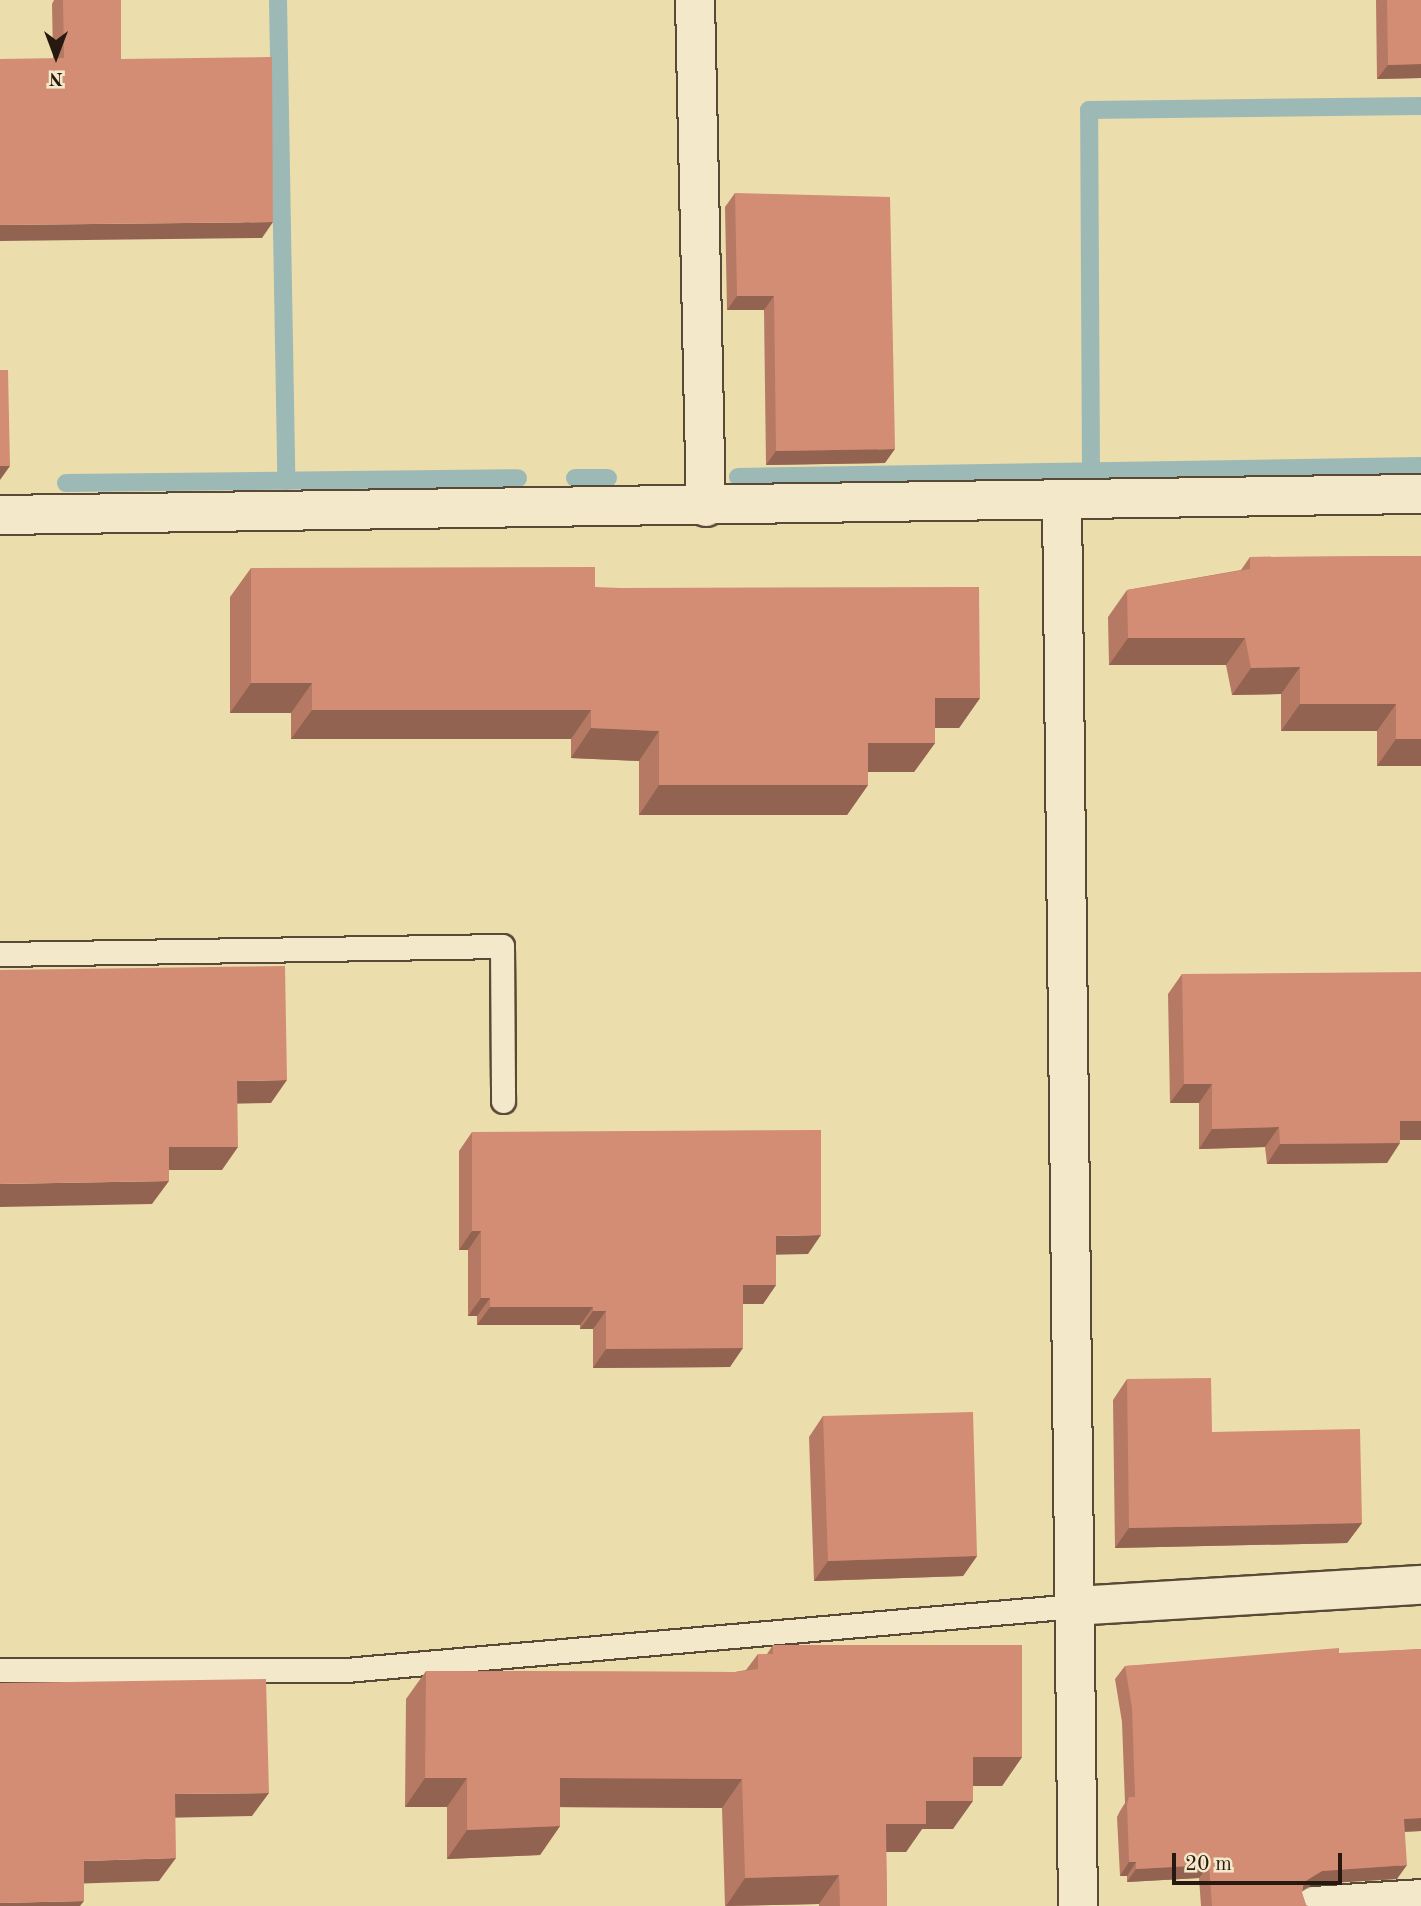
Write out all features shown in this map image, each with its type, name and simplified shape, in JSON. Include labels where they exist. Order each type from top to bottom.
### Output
[{"type":"street","points":[[695,0],[706,507]]},
{"type":"street","points":[[0,514],[706,507],[1421,494]]},
{"type":"street","points":[[1062,501],[1078,1906]]},
{"type":"street","points":[[1075,1606],[1421,1585]]},
{"type":"street","points":[[1314,1906],[1421,1899]]},
{"type":"lane","points":[[0,954],[502,946],[503,1101]]},
{"type":"lane","points":[[0,1670],[346,1670],[1075,1606]]},
{"type":"building","points":[[63,0],[121,0],[121,59],[272,57],[273,222],[0,225],[0,59],[64,58]]},
{"type":"building","points":[[1387,0],[1421,0],[1421,64],[1388,65]]},
{"type":"building","points":[[735,193],[890,197],[895,449],[776,451],[774,296],[737,296]]},
{"type":"building","points":[[0,370],[8,370],[10,466],[0,466]]},
{"type":"building","points":[[1421,556],[1421,739],[1396,739],[1396,704],[1300,704],[1300,667],[1251,668],[1245,638],[1128,638],[1127,590],[1250,569],[1250,557]]},
{"type":"building","points":[[595,567],[595,587],[979,587],[980,698],[935,698],[935,743],[868,743],[868,785],[659,785],[659,731],[591,728],[591,710],[312,710],[312,683],[251,683],[251,568]]},
{"type":"building","points":[[285,966],[287,1080],[237,1081],[238,1147],[169,1147],[169,1181],[0,1184],[0,970]]},
{"type":"building","points":[[1421,972],[1421,1121],[1400,1121],[1400,1143],[1280,1144],[1279,1127],[1212,1129],[1212,1084],[1184,1084],[1182,974]]},
{"type":"building","points":[[821,1130],[821,1235],[776,1236],[776,1285],[743,1285],[743,1348],[606,1349],[606,1311],[593,1311],[593,1307],[490,1307],[490,1298],[481,1298],[481,1231],[472,1231],[472,1132]]},
{"type":"building","points":[[1211,1378],[1212,1432],[1360,1429],[1362,1523],[1129,1528],[1127,1379]]},
{"type":"building","points":[[973,1412],[977,1556],[828,1561],[823,1416]]},
{"type":"building","points":[[773,1645],[1022,1645],[1022,1757],[973,1757],[973,1801],[926,1801],[926,1824],[886,1824],[887,1906],[840,1906],[839,1875],[745,1878],[742,1779],[560,1778],[560,1826],[467,1830],[467,1778],[425,1778],[426,1671],[735,1672],[758,1669],[758,1654],[773,1654]]},
{"type":"building","points":[[1339,1648],[1339,1653],[1421,1649],[1421,1818],[1404,1819],[1407,1865],[1322,1871],[1304,1882],[1302,1893],[1308,1906],[1212,1906],[1209,1865],[1136,1869],[1136,1862],[1129,1862],[1127,1804],[1129,1797],[1135,1797],[1132,1708],[1125,1666]]},
{"type":"building","points":[[266,1679],[269,1793],[175,1794],[176,1858],[84,1861],[84,1901],[0,1903],[0,1683]]},
{"type":"waterway","points":[[278,0],[286,481]]},
{"type":"waterway","points":[[1091,472],[1089,110],[1420,106]]},
{"type":"waterway","points":[[738,477],[1421,466]]},
{"type":"waterway","points":[[66,483],[518,478]]},
{"type":"waterway","points":[[575,478],[608,478]]}]
